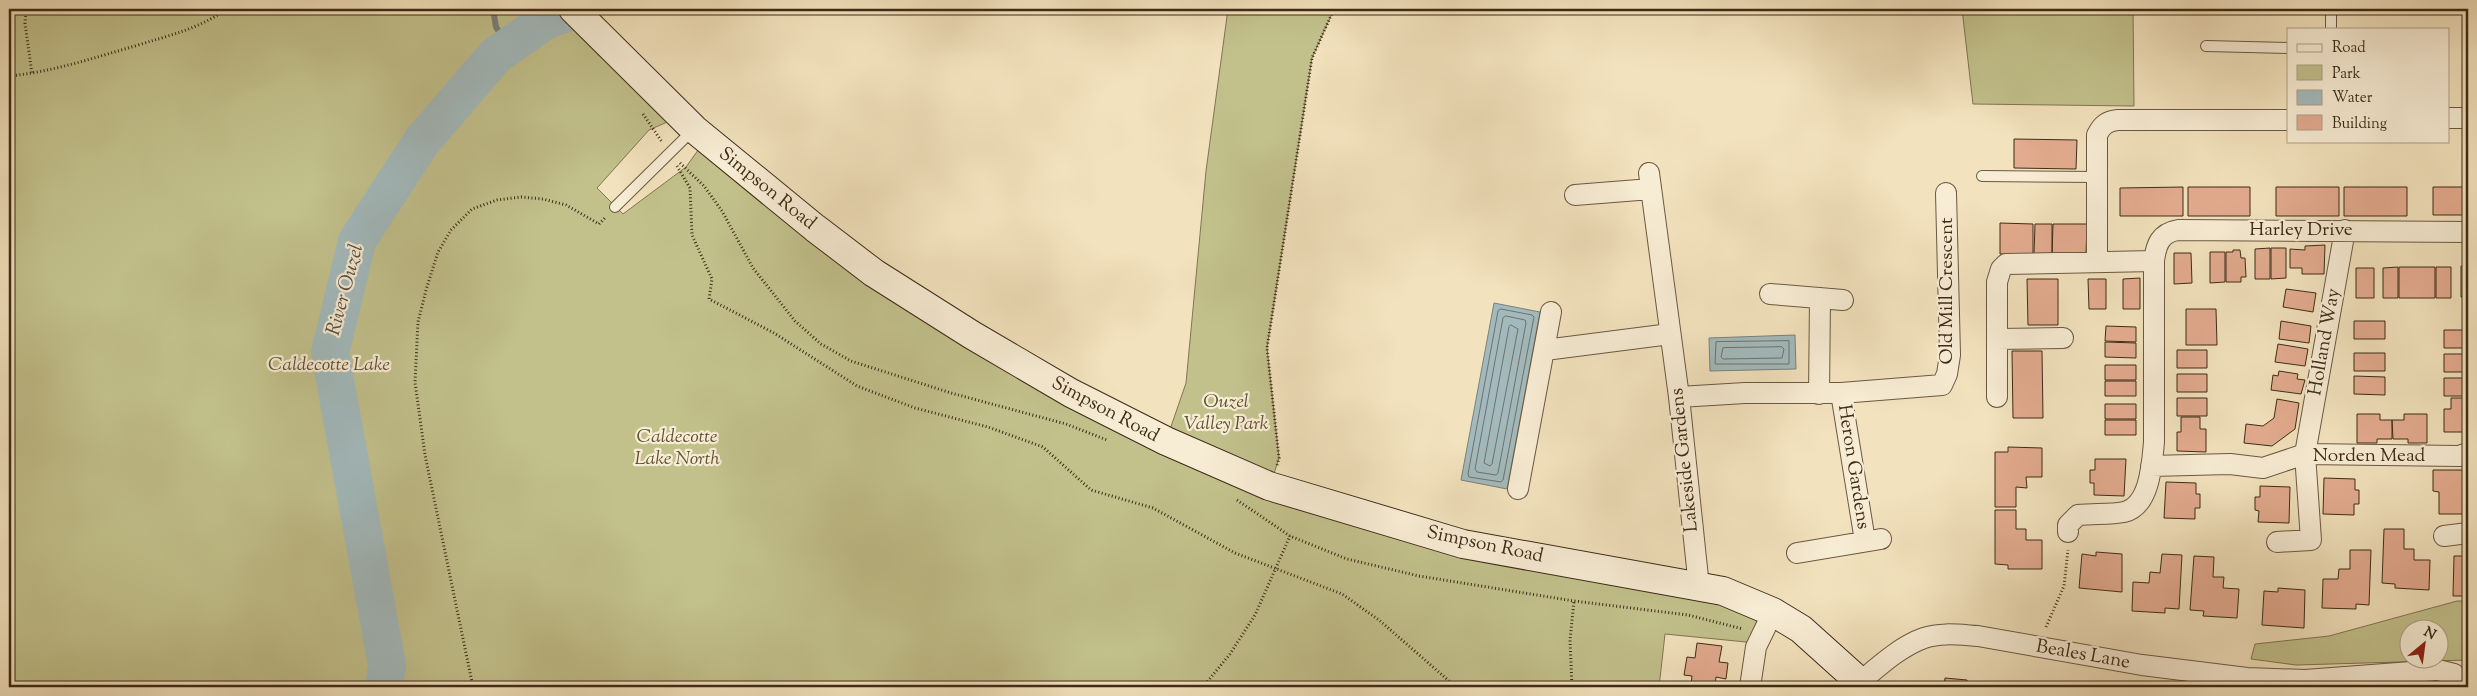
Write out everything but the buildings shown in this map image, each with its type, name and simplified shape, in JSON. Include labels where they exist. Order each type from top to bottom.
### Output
[{"type":"street","name":"Simpson Road","points":[[573,9],[694,129],[815,228],[874,273],[972,335],[1071,393],[1166,442],[1270,486],[1463,544],[1723,591],[1768,623],[1801,629],[1862,684]]},
{"type":"street","points":[[2450,118],[2468,118]]},
{"type":"street","points":[[2097,261],[2097,135],[2102,126],[2109,121],[2287,120]]},
{"type":"street","name":"Lakeside Gardens","points":[[1575,195],[1650,181],[1679,397],[1699,587]]},
{"type":"street","name":"Old Mill Crescent","points":[[1679,397],[1745,393],[1841,393],[1942,385],[1947,374],[1950,355],[1946,193]]},
{"type":"street","name":"Harley Drive","points":[[2068,532],[2068,524],[2078,515],[2132,510],[2143,496],[2151,466],[2154,442],[2154,261],[2159,241],[2173,231],[2345,230],[2468,232]]},
{"type":"street","name":"Holland Way","points":[[2277,542],[2311,540],[2305,454],[2345,230]]},
{"type":"street","points":[[1997,396],[1998,276],[2006,264],[2154,261]]},
{"type":"street","points":[[1770,294],[1844,300]]},
{"type":"street","points":[[1819,394],[1820,298]]},
{"type":"street","points":[[1518,489],[1551,312]]},
{"type":"street","points":[[1544,350],[1670,334]]},
{"type":"street","points":[[1997,339],[2063,338]]},
{"type":"street","name":"Heron Gardens","points":[[1797,553],[1873,540],[1841,393]]},
{"type":"street","name":"Norden Mead","points":[[2151,466],[2230,464],[2263,468],[2305,454],[2459,456],[2468,453]]},
{"type":"street","points":[[2444,536],[2468,533]]},
{"type":"street","points":[[1750,687],[1756,647],[1768,623]]},
{"type":"street","name":"Beales Lane","points":[[1862,684],[1890,658],[1924,638],[1951,634],[1978,636],[2142,666],[2247,678],[2305,680],[2438,670],[2454,674],[2462,687]]},
{"type":"lane","points":[[2331,9],[2332,28]]},
{"type":"lane","points":[[2206,46],[2287,48]]},
{"type":"lane","points":[[615,207],[694,129]]},
{"type":"lane","points":[[1982,176],[2096,177]]},
{"type":"path","points":[[26,9],[25,23],[32,74]]},
{"type":"path","points":[[9,76],[32,74],[89,60],[189,31],[227,9]]},
{"type":"path","points":[[1261,516],[1279,458],[1267,348],[1312,58],[1334,9]]},
{"type":"path","points":[[669,152],[690,188],[692,235],[712,279],[709,299],[774,333],[857,386],[915,408],[988,427],[1043,447],[1091,490],[1153,508],[1234,553],[1342,594],[1379,620],[1456,687]]},
{"type":"path","points":[[473,687],[425,455],[415,382],[418,322],[426,290],[438,252],[452,230],[472,210],[497,200],[521,197],[566,205],[599,224],[615,207]]},
{"type":"path","points":[[2037,647],[2064,586],[2067,571],[2068,532]]},
{"type":"path","points":[[1203,687],[1230,654],[1255,615],[1290,536]]},
{"type":"path","points":[[1572,687],[1570,640],[1574,601],[1615,604],[1688,615],[1768,623]]},
{"type":"green space","name":"Caldecotte Lake","points":[[9,9],[578,9],[681,116],[649,130],[597,188],[623,214],[686,167],[706,139],[815,228],[1166,441],[1186,383],[1206,171],[1228,9],[1334,9],[1312,58],[1267,348],[1279,458],[1270,486],[1773,612],[1756,647],[1746,642],[1665,634],[1659,687],[9,687]]},
{"type":"green space","points":[[1962,9],[2133,9],[2134,106],[1973,104]]},
{"type":"green space","points":[[2457,601],[2468,601],[2468,660],[2450,661],[2450,618],[2400,618],[2400,662],[2296,665],[2251,659],[2255,644],[2329,636]]},
{"type":"water","points":[[1494,303],[1540,312],[1507,489],[1461,480]]},
{"type":"water","points":[[1795,335],[1796,369],[1710,371],[1709,338]]},
{"type":"waterway","points":[[493,9],[496,27],[509,47]]},
{"type":"waterway","name":"River Ouzel","points":[[384,687],[387,665],[330,353],[357,241],[422,141],[495,56],[545,21],[576,9]]},
{"type":"park label","name":"Ouzel Valley Park","points":[[1226,413]]},
{"type":"park label","name":"Caldecotte Lake North","points":[[677,448]]}]
